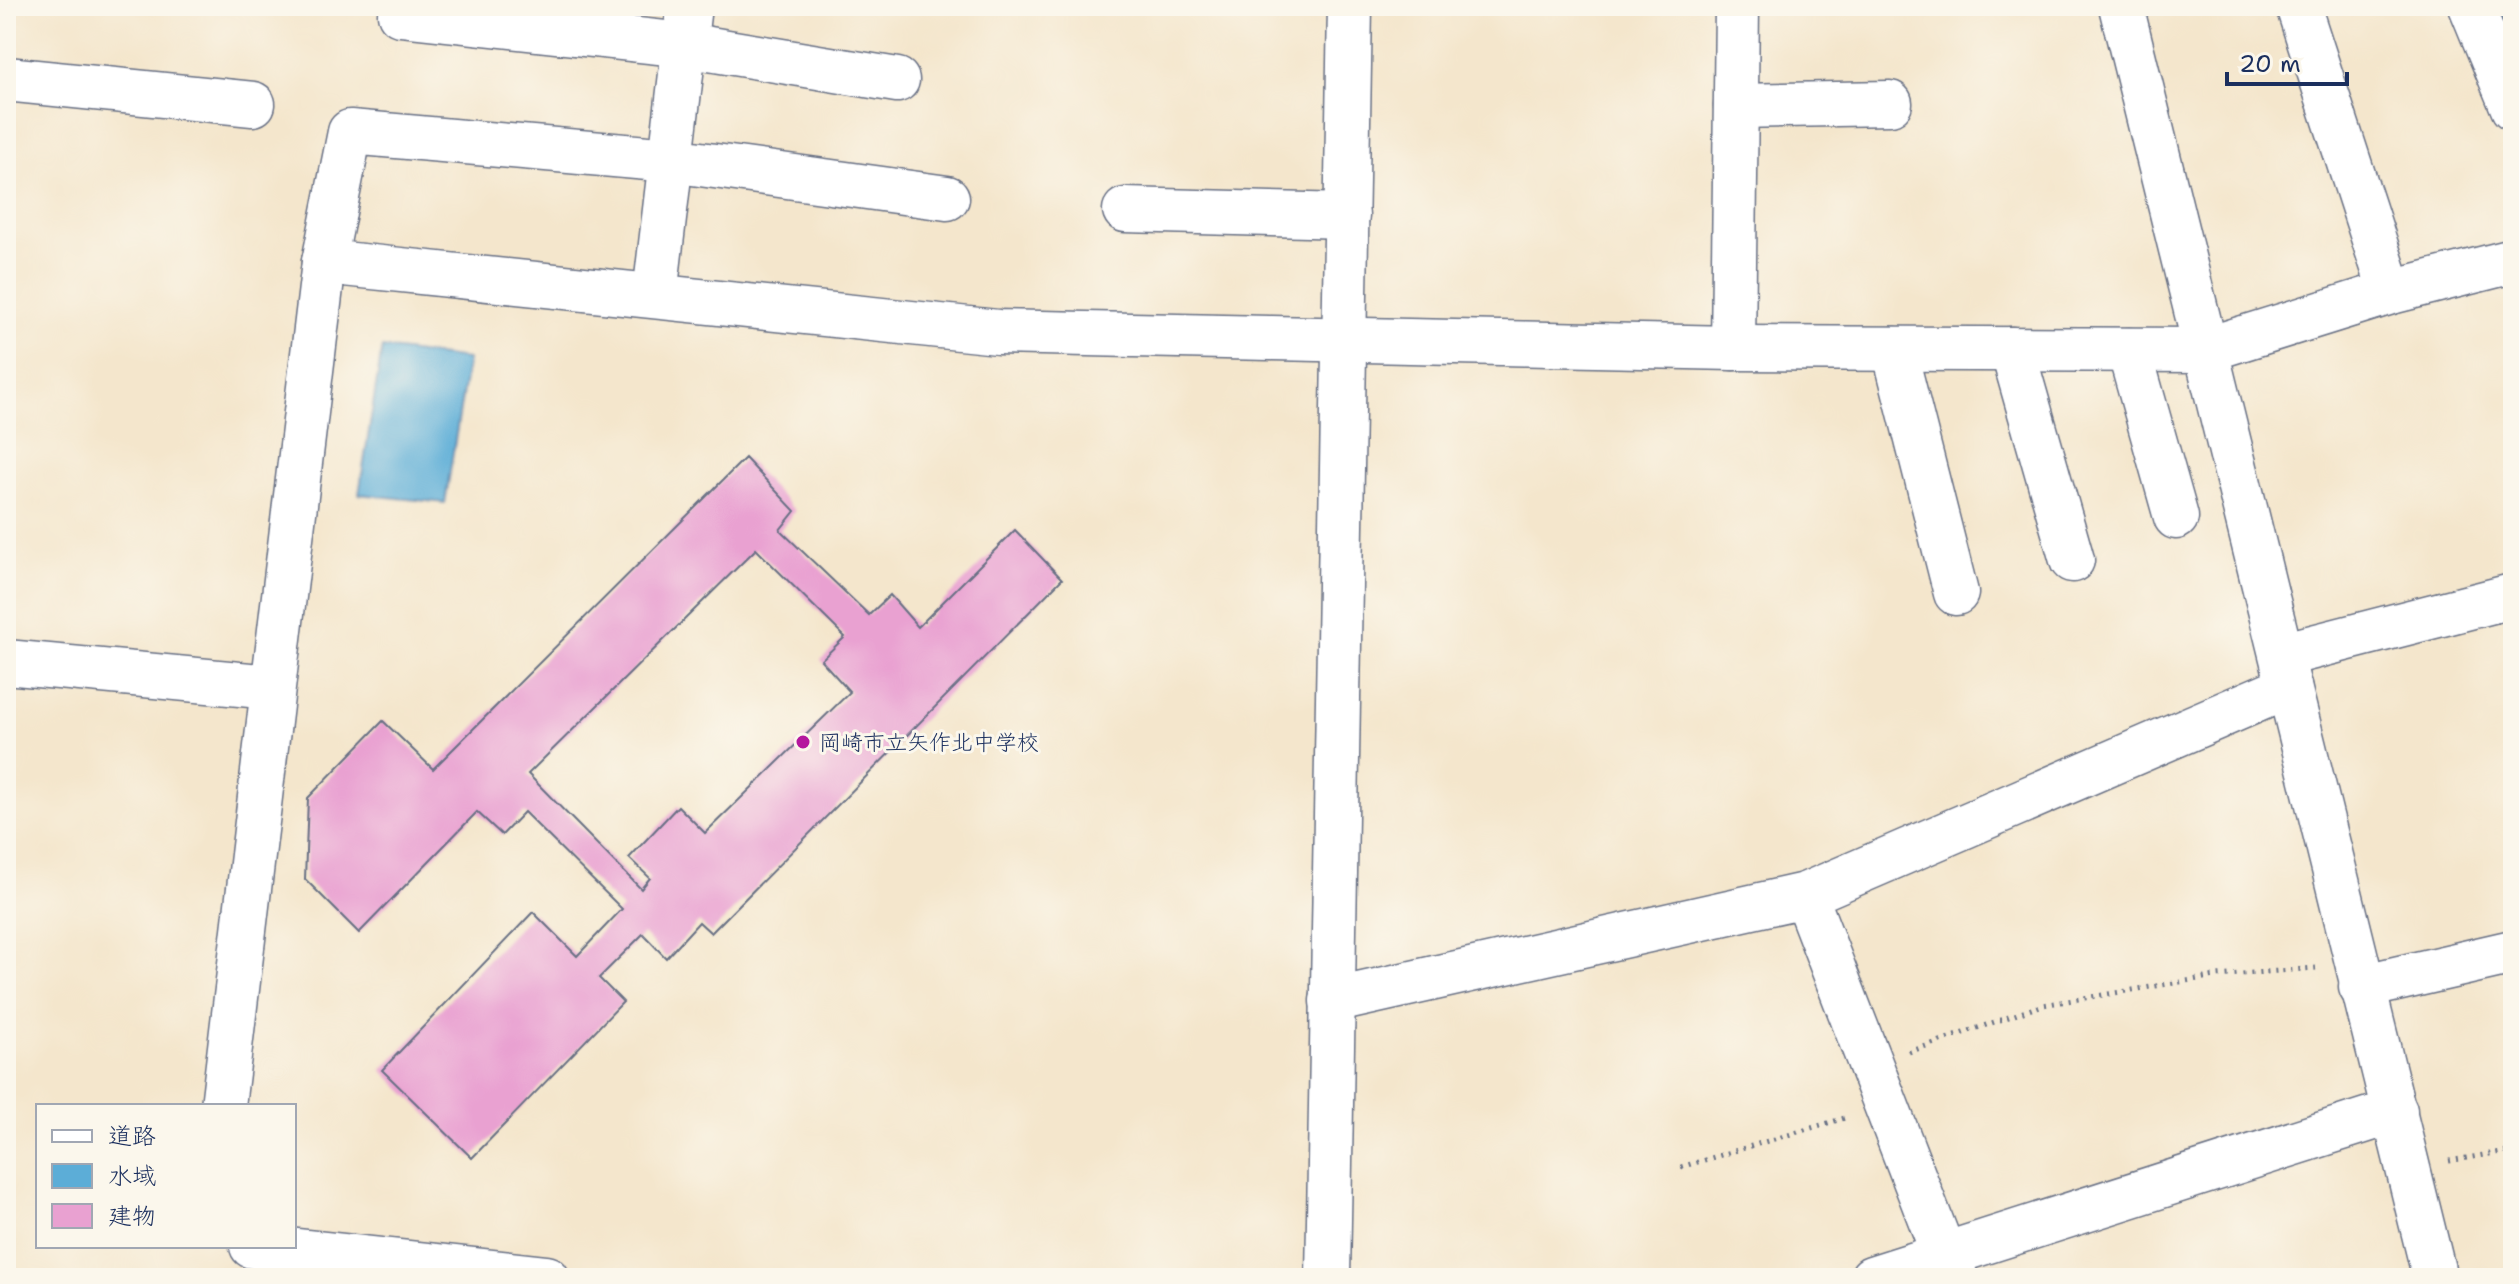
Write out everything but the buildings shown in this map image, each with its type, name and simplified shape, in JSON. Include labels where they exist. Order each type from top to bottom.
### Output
[{"type":"street","points":[[1328,1278],[1350,6]]},
{"type":"street","points":[[1733,348],[1737,6]]},
{"type":"street","points":[[2121,6],[2435,1278]]},
{"type":"street","points":[[2298,6],[2391,292]]},
{"type":"street","points":[[2471,6],[2513,108]]},
{"type":"street","points":[[400,14],[687,26],[897,80]]},
{"type":"street","points":[[655,295],[687,26]]},
{"type":"street","points":[[6,79],[253,104]]},
{"type":"street","points":[[1736,106],[1890,103]]},
{"type":"street","points":[[223,1104],[324,262],[350,132],[671,160],[947,198]]},
{"type":"street","points":[[1125,210],[1347,216]]},
{"type":"street","points":[[324,262],[998,332],[1733,348],[2205,350],[2391,292],[2513,261]]},
{"type":"street","points":[[1894,349],[1956,593]]},
{"type":"street","points":[[2012,349],[2072,560]]},
{"type":"street","points":[[2129,350],[2176,517]]},
{"type":"street","points":[[1332,1001],[1805,895],[2285,670],[2508,597]]},
{"type":"street","points":[[6,662],[271,687]]},
{"type":"street","points":[[1805,895],[1950,1267]]},
{"type":"street","points":[[2359,976],[2513,952]]},
{"type":"street","points":[[1872,1278],[1950,1267],[2395,1111]]},
{"type":"street","points":[[270,1248],[547,1278]]},
{"type":"path","points":[[1870,1065],[2043,1005],[2216,976],[2359,976]]},
{"type":"path","points":[[1681,1167],[1886,1106]]},
{"type":"path","points":[[2408,1168],[2513,1150]]},
{"type":"water","points":[[382,348],[468,359],[445,503],[359,494]]},
{"type":"waterway","points":[[2496,6],[2513,48]]},
{"type":"place","name":"岡崎市立矢作北中学校","points":[[803,742]]}]
